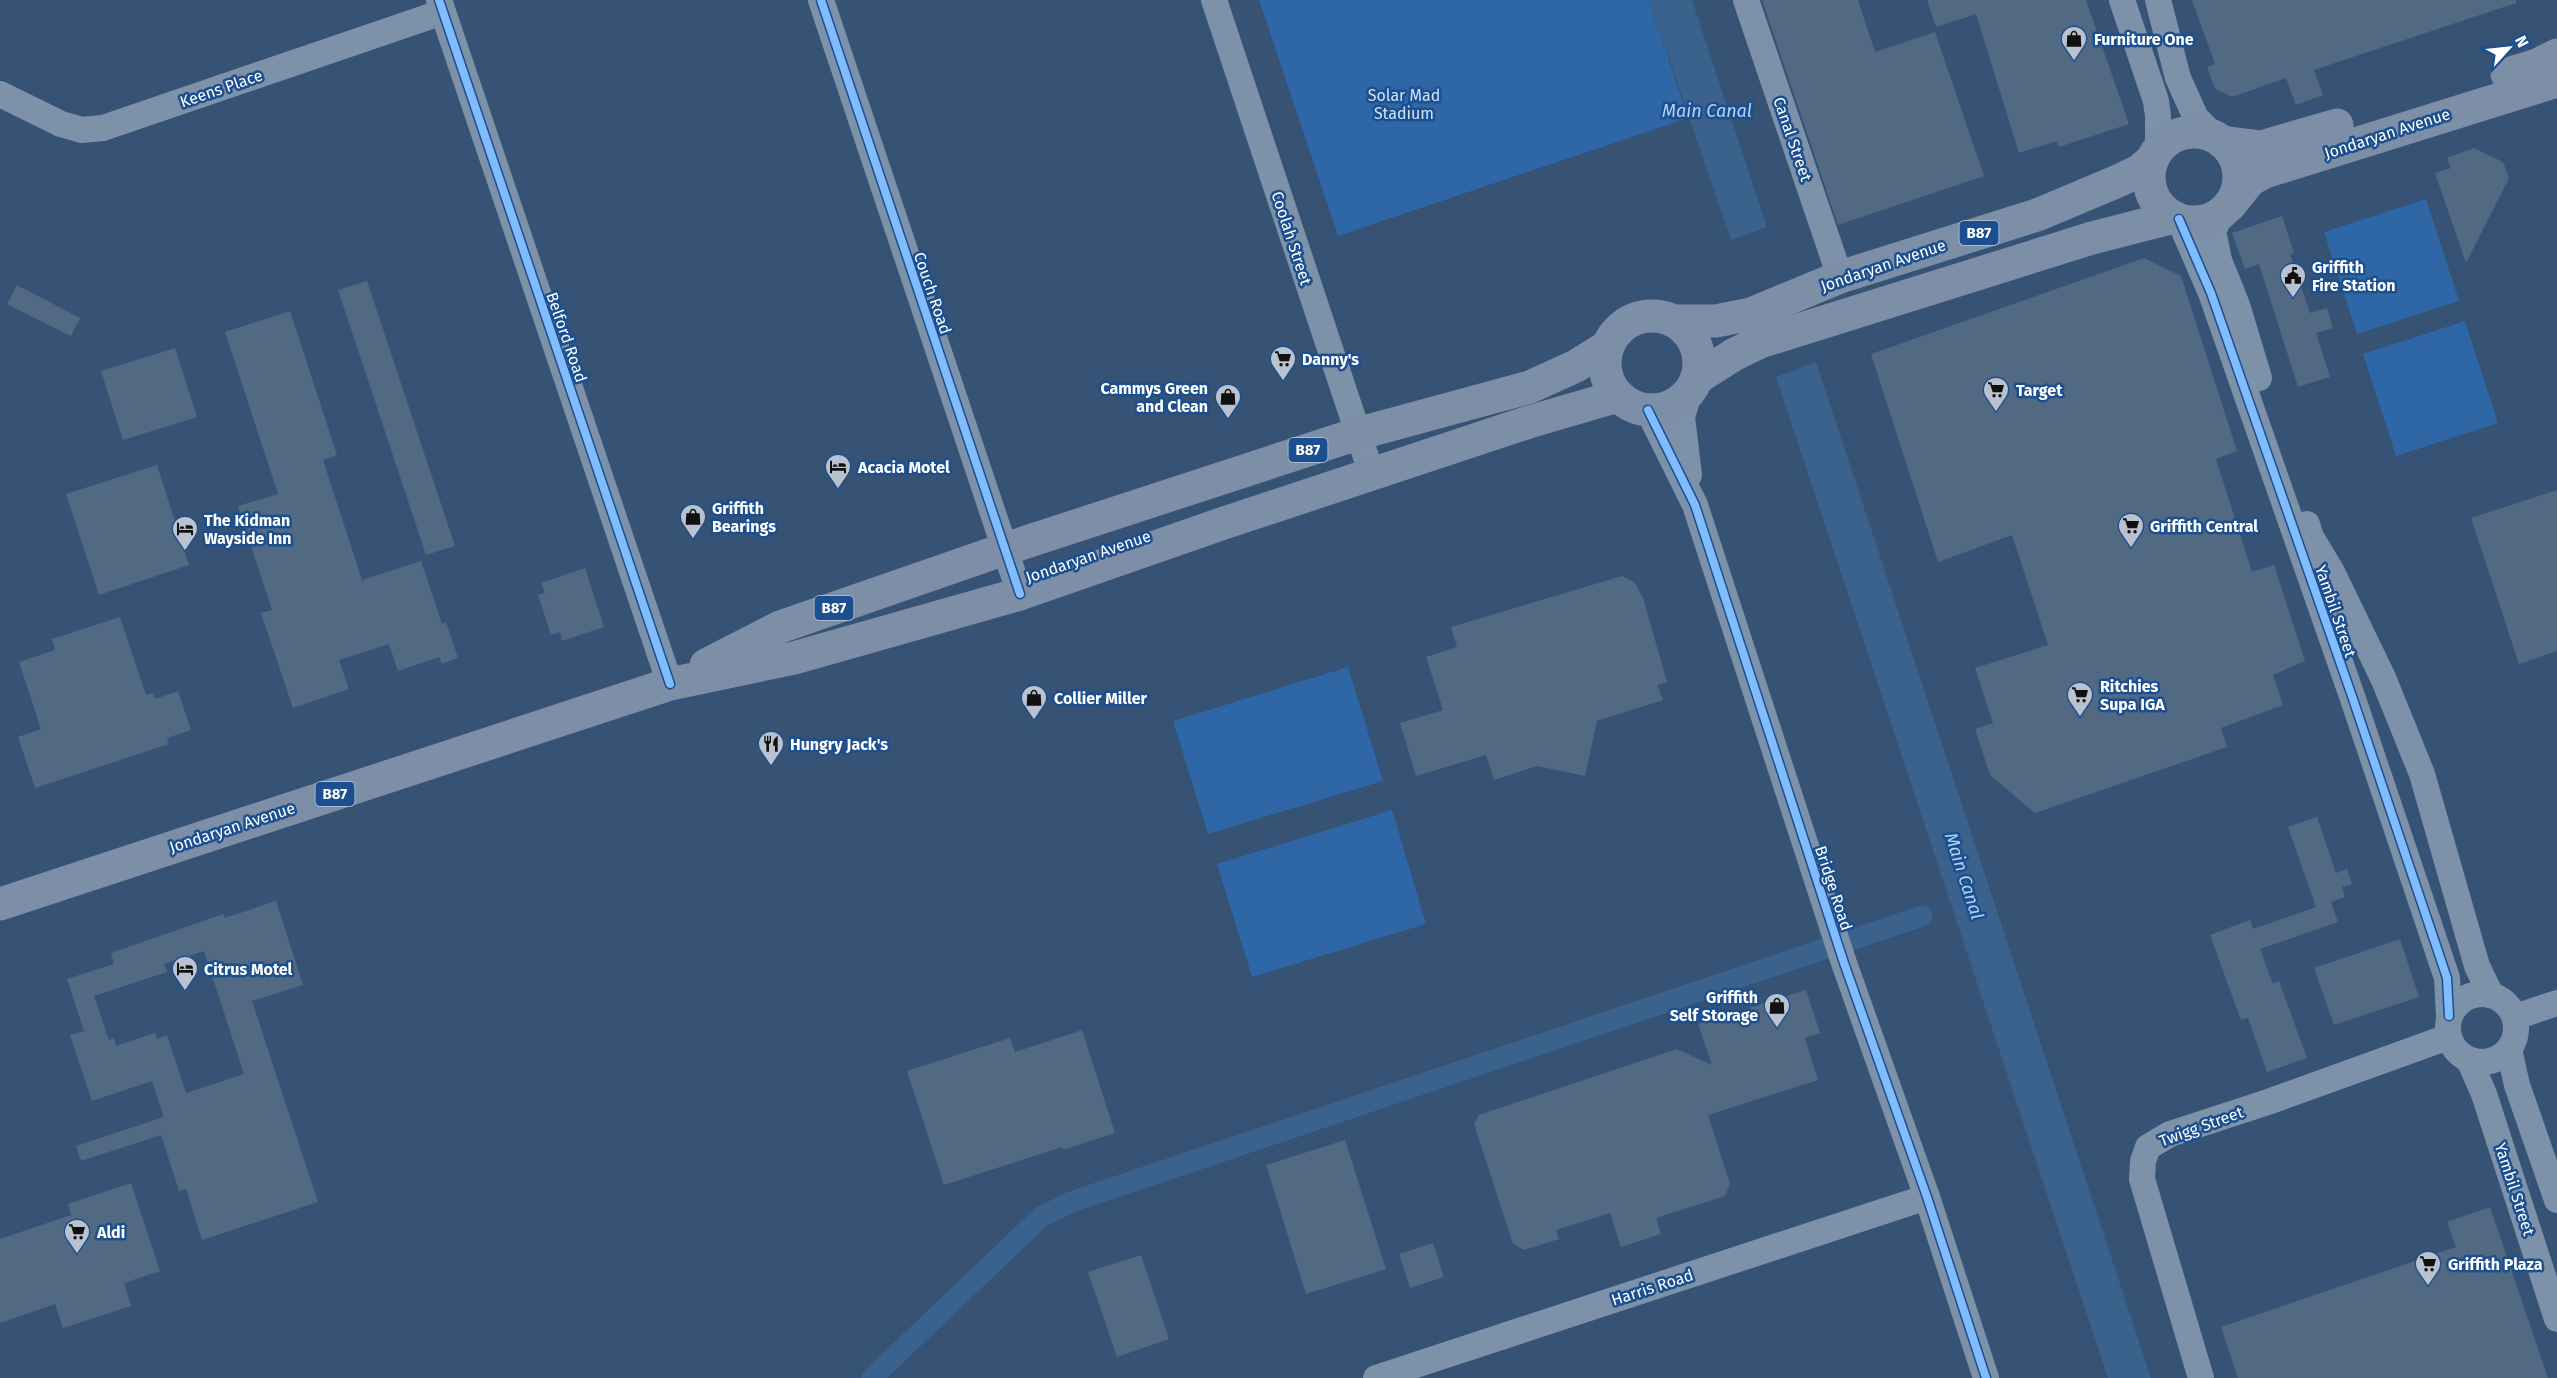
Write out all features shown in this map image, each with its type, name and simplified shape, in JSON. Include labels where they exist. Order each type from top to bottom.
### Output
[{"type":"main road","name":"Jondaryan Avenue","points":[[2218,140],[2261,147],[2537,65],[2557,55]]},
{"type":"main road","name":"Jondaryan Avenue","points":[[2226,208],[2250,180],[2265,172],[2557,81]]},
{"type":"main road","name":"B87","points":[[2156,154],[2166,142],[2184,133],[2195,132],[2218,140]]},
{"type":"main road","points":[[2218,140],[2234,158],[2239,177],[2238,187],[2226,208]]},
{"type":"main road","name":"Jondaryan Avenue","points":[[1693,385],[1735,354],[1756,328],[1799,294],[1840,278],[2037,214],[2139,171],[2156,154]]},
{"type":"main road","points":[[2156,154],[2149,178],[2154,197],[2166,212],[2177,218]]},
{"type":"main road","name":"B87","points":[[2177,218],[2198,222],[2207,220],[2226,208]]},
{"type":"main road","name":"Jondaryan Avenue","points":[[1674,321],[1716,321],[1756,328],[1810,326],[2092,238],[2177,218]]},
{"type":"main road","name":"B87","points":[[1608,346],[1616,333],[1635,319],[1659,316],[1674,321]]},
{"type":"main road","points":[[1674,321],[1689,334],[1698,352],[1693,385]]},
{"type":"main road","name":"Jondaryan Avenue","points":[[670,684],[780,627],[1005,549],[1357,434],[1530,387],[1576,366],[1608,346]]},
{"type":"main road","points":[[1608,346],[1605,359],[1606,372],[1618,396],[1636,408],[1648,410]]},
{"type":"main road","name":"B87","points":[[1648,410],[1663,409],[1678,403],[1693,385]]},
{"type":"main road","name":"Jondaryan Avenue","points":[[0,904],[670,684],[794,658],[1020,594],[1227,522],[1529,422],[1618,396]]},
{"type":"street","name":"Couch Road","points":[[820,0],[1020,594]]},
{"type":"street","name":"Coolah Street","points":[[1214,0],[1372,475]]},
{"type":"street","name":"Canal Street","points":[[1746,0],[1840,278]]},
{"type":"street","points":[[2122,0],[2156,101],[2158,116],[2156,154]]},
{"type":"street","points":[[2158,0],[2178,78],[2196,118],[2218,140]]},
{"type":"street","name":"Keens Place","points":[[0,94],[61,124],[82,130],[103,128],[441,6]]},
{"type":"street","name":"Belford Road","points":[[441,6],[670,684]]},
{"type":"street","name":"Yambil Street","points":[[2226,208],[2212,231],[2218,260],[2237,305],[2311,537],[2332,572],[2384,680],[2422,774],[2477,966],[2491,995]]},
{"type":"street","name":"Yambil Street","points":[[2177,218],[2211,293],[2353,699],[2446,978],[2448,1026]]},
{"type":"street","name":"Bridge Road","points":[[1693,385],[1682,417],[1695,506]]},
{"type":"street","name":"Bridge Road","points":[[1648,410],[1695,506],[1844,963],[1927,1197],[1986,1378]]},
{"type":"street","name":"Yambil Street","points":[[2332,572],[2366,666],[2368,680],[2361,696],[2353,699]]},
{"type":"street","points":[[2470,995],[2491,995],[2501,999],[2515,1017],[2515,1039],[2502,1057],[2481,1063],[2459,1055],[2448,1026],[2461,1000],[2470,995]]},
{"type":"street","points":[[2515,1017],[2557,1004]]},
{"type":"street","name":"Twigg Street","points":[[2200,1378],[2142,1179],[2143,1161],[2148,1147],[2170,1134],[2268,1102],[2448,1026]]},
{"type":"street","points":[[2509,1049],[2517,1084],[2557,1200]]},
{"type":"street","name":"Yambil Street","points":[[2469,1060],[2484,1094],[2557,1319]]},
{"type":"street","name":"Harris Road","points":[[1376,1378],[1927,1197]]},
{"type":"green space","name":"Solar Mad Stadium","points":[[1259,0],[1649,0],[1688,118],[1338,236]]},
{"type":"green space","points":[[2426,199],[2459,301],[2357,334],[2324,232]]},
{"type":"green space","points":[[2465,321],[2498,423],[2396,456],[2363,354]]},
{"type":"green space","points":[[1348,667],[1383,781],[1208,834],[1173,721]]},
{"type":"green space","points":[[1392,810],[1426,924],[1252,977],[1217,864]]},
{"type":"water","name":"Main Canal","points":[[1649,0],[1692,0],[1767,227],[1731,240]]},
{"type":"water","points":[[1816,362],[2151,1378],[2108,1378],[1776,377]]},
{"type":"building","points":[[1762,0],[1858,0],[1875,52],[1935,32],[1984,176],[1838,225]]},
{"type":"building","points":[[1927,0],[2086,0],[2129,124],[2059,147],[2057,141],[2019,153],[1976,14],[1936,27]]},
{"type":"building","points":[[2192,0],[2516,0],[2516,3],[2314,70],[2323,95],[2296,105],[2286,78],[2232,97],[2215,89],[2207,67],[2215,64]]},
{"type":"building","points":[[2474,148],[2503,162],[2509,178],[2466,263],[2435,173],[2451,168],[2447,158]]},
{"type":"building","points":[[2282,216],[2294,253],[2290,254],[2310,313],[2327,308],[2333,328],[2316,333],[2330,377],[2298,387],[2259,264],[2245,269],[2232,233]]},
{"type":"building","name":"Griffith Central","points":[[2144,258],[2181,276],[2237,451],[2216,459],[2252,572],[2274,565],[2305,661],[2273,675],[2283,705],[2221,728],[2227,747],[2035,813],[1990,775],[1975,729],[1993,723],[1975,668],[2048,645],[2012,535],[1938,562],[1871,354]]},
{"type":"building","points":[[367,281],[455,546],[426,555],[338,290]]},
{"type":"building","points":[[17,285],[80,318],[71,336],[7,304]]},
{"type":"building","points":[[290,311],[337,455],[323,460],[362,580],[421,561],[442,624],[446,622],[458,658],[442,664],[439,657],[398,671],[389,644],[339,660],[349,689],[293,708],[261,613],[272,610],[238,506],[278,494],[225,332]]},
{"type":"building","points":[[175,348],[197,417],[123,440],[101,371]]},
{"type":"building","points":[[157,465],[189,565],[99,595],[66,494]]},
{"type":"building","points":[[2557,490],[2557,651],[2519,664],[2471,518]]},
{"type":"building","points":[[585,568],[604,627],[562,641],[560,632],[551,635],[538,595],[545,593],[541,583]]},
{"type":"building","points":[[1622,576],[1635,583],[1643,598],[1667,682],[1657,685],[1663,700],[1597,721],[1585,776],[1537,766],[1494,780],[1486,755],[1416,776],[1400,723],[1443,710],[1426,657],[1457,647],[1451,627]]},
{"type":"building","points":[[120,617],[146,695],[153,693],[155,699],[178,691],[191,730],[167,738],[169,744],[35,788],[18,737],[41,729],[19,662],[55,650],[52,639]]},
{"type":"building","points":[[2317,817],[2336,873],[2347,869],[2352,884],[2342,887],[2345,897],[2331,902],[2338,922],[2260,949],[2273,984],[2279,981],[2307,1058],[2267,1072],[2248,1018],[2241,1020],[2210,935],[2250,920],[2253,929],[2316,907],[2288,827]]},
{"type":"building","points":[[276,901],[303,985],[252,1001],[318,1202],[202,1240],[186,1189],[179,1191],[161,1135],[81,1161],[76,1146],[164,1117],[152,1081],[92,1101],[70,1035],[84,1031],[67,979],[114,964],[111,953],[223,914],[225,918]],"holes":[[[204,951],[244,1074],[186,1093],[167,1035],[157,1039],[155,1033],[116,1046],[114,1038],[109,1040],[94,996],[167,972],[164,964]]]},
{"type":"building","points":[[2400,939],[2419,997],[2334,1025],[2314,968]]},
{"type":"building","points":[[1806,990],[1820,1033],[1805,1038],[1818,1080],[1708,1115],[1730,1184],[1725,1196],[1656,1218],[1661,1234],[1621,1247],[1610,1213],[1556,1230],[1559,1239],[1524,1250],[1513,1244],[1474,1124],[1479,1115],[1677,1049],[1712,1065],[1698,1024]]},
{"type":"building","points":[[1082,1030],[1115,1133],[1063,1150],[1062,1147],[944,1185],[907,1071],[1010,1038],[1015,1052]]},
{"type":"building","points":[[1345,1140],[1386,1269],[1306,1294],[1266,1165]]},
{"type":"building","name":"Aldi","points":[[131,1183],[160,1271],[124,1283],[131,1306],[63,1328],[55,1304],[0,1323],[0,1239],[71,1215],[68,1204]]},
{"type":"building","name":"Griffith Plaza","points":[[2490,1207],[2548,1378],[2238,1378],[2221,1327],[2456,1247],[2447,1222]]},
{"type":"building","points":[[1433,1243],[1444,1277],[1410,1288],[1399,1254]]},
{"type":"building","points":[[1141,1255],[1169,1339],[1117,1357],[1088,1272]]},
{"type":"waterway","points":[[872,1378],[1041,1217],[1071,1202],[1922,916]]},
{"type":"cycle path","points":[[439,0],[670,684]]},
{"type":"cycle path","points":[[821,0],[1020,594]]},
{"type":"cycle path","points":[[2179,219],[2211,293],[2353,699],[2447,978],[2449,1016]]},
{"type":"cycle path","points":[[1648,410],[1695,505],[1844,963],[1927,1197],[1986,1378]]},
{"type":"place","name":"Furniture One","points":[[2074,62]]},
{"type":"place","name":"Griffith Fire Station","points":[[2293,299]]},
{"type":"place","name":"Danny's","points":[[1283,382]]},
{"type":"place","name":"Target","points":[[1996,413]]},
{"type":"place","name":"Cammys Green and Clean","points":[[1228,420]]},
{"type":"place","name":"Acacia Motel","points":[[838,490]]},
{"type":"place","name":"Griffith Bearings","points":[[693,540]]},
{"type":"place","name":"Griffith Central","points":[[2131,549]]},
{"type":"place","name":"The Kidman Wayside Inn","points":[[185,552]]},
{"type":"place","name":"Ritchies Supa IGA","points":[[2080,718]]},
{"type":"place","name":"Collier Miller","points":[[1034,721]]},
{"type":"place","name":"Hungry Jack's","points":[[771,767]]},
{"type":"place","name":"Citrus Motel","points":[[185,992]]},
{"type":"place","name":"Griffith Self Storage","points":[[1777,1029]]},
{"type":"place","name":"Aldi","points":[[77,1255]]},
{"type":"place","name":"Griffith Plaza","points":[[2428,1287]]}]
